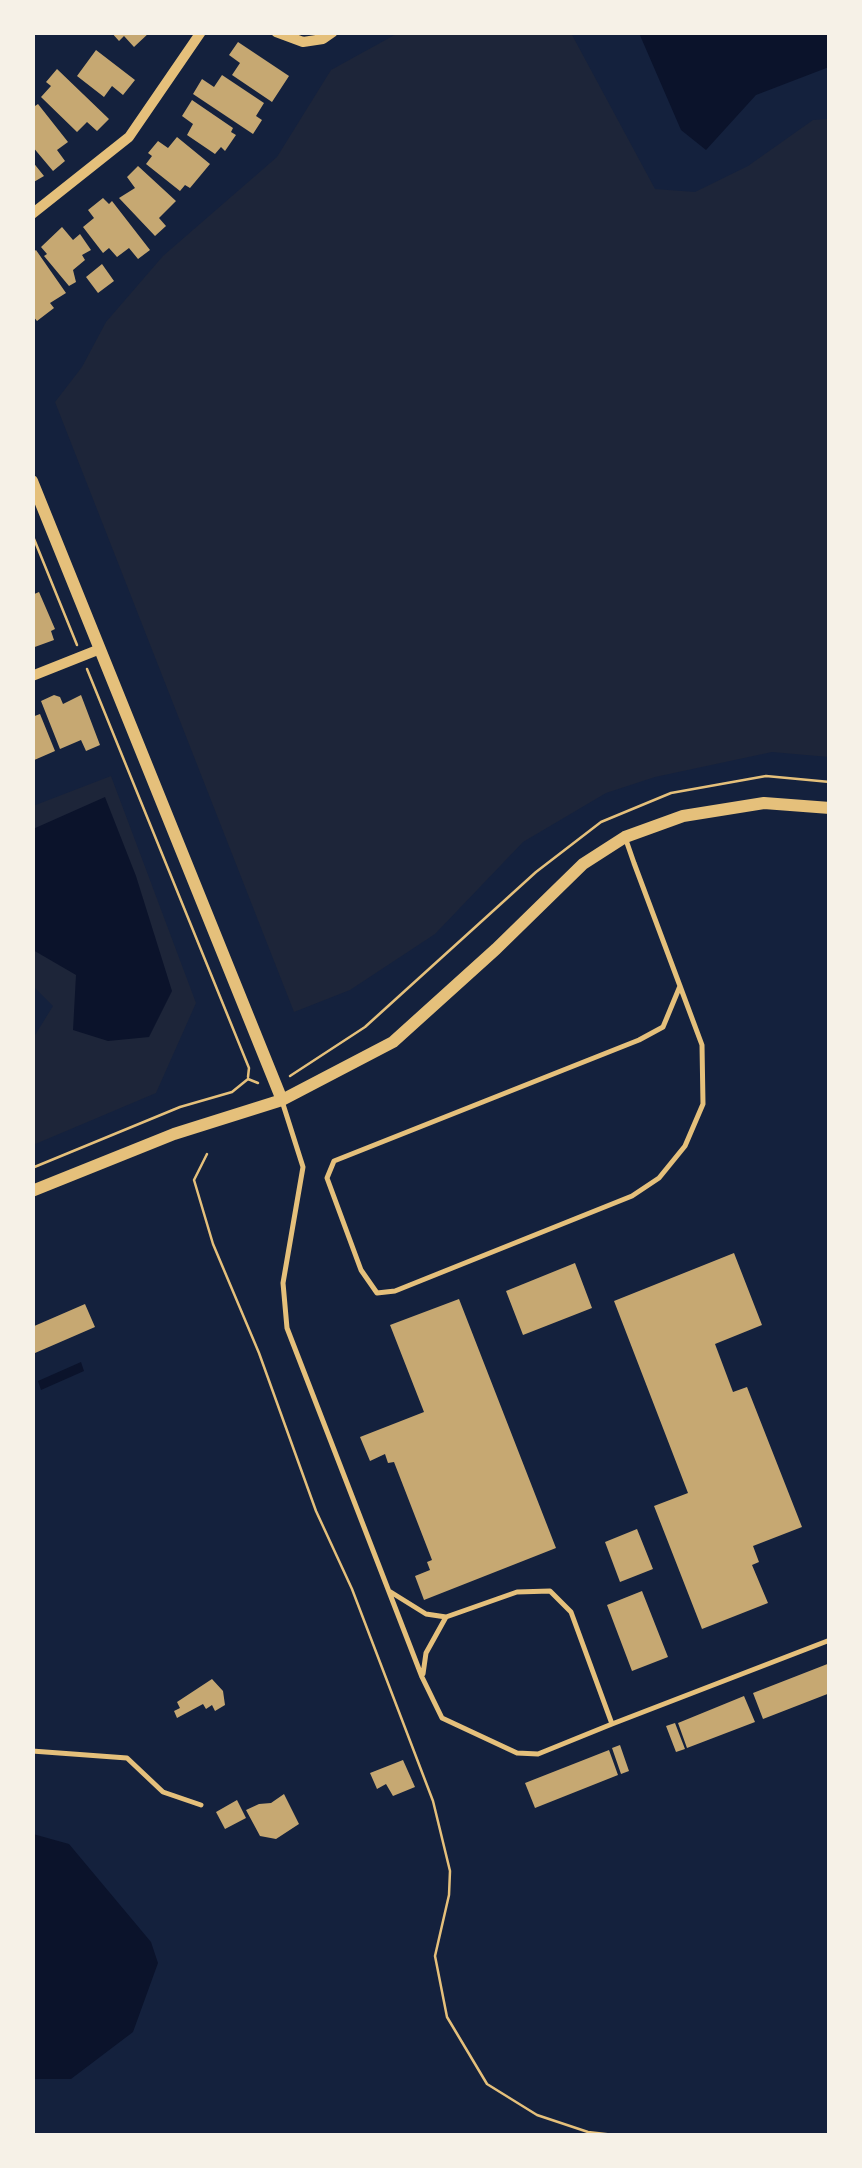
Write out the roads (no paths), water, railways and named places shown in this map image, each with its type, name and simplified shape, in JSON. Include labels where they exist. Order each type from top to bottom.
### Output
[{"type":"street","points":[[32,214],[129,137],[201,32]]},
{"type":"street","points":[[276,32],[303,42],[323,40],[333,32]]},
{"type":"street","points":[[32,481],[282,1100]]},
{"type":"street","points":[[32,676],[100,649]]},
{"type":"street","points":[[32,1191],[174,1134],[282,1100],[393,1042],[582,864],[625,837],[683,816],[764,803],[830,808]]},
{"type":"lane","points":[[625,837],[680,986],[702,1046],[703,1104],[685,1146],[660,1178],[632,1196],[395,1291],[377,1293],[361,1270],[327,1178],[334,1161],[640,1040],[663,1028],[680,986]]},
{"type":"lane","points":[[282,1100],[303,1168],[284,1283],[287,1328],[422,1678],[442,1718],[516,1753],[538,1754],[830,1640]]},
{"type":"lane","points":[[389,1591],[426,1614],[446,1618],[517,1592],[550,1590],[571,1612],[612,1724]]},
{"type":"lane","points":[[422,1678],[426,1653],[446,1618]]},
{"type":"lane","points":[[32,1751],[128,1758],[163,1792],[200,1805]]}]
